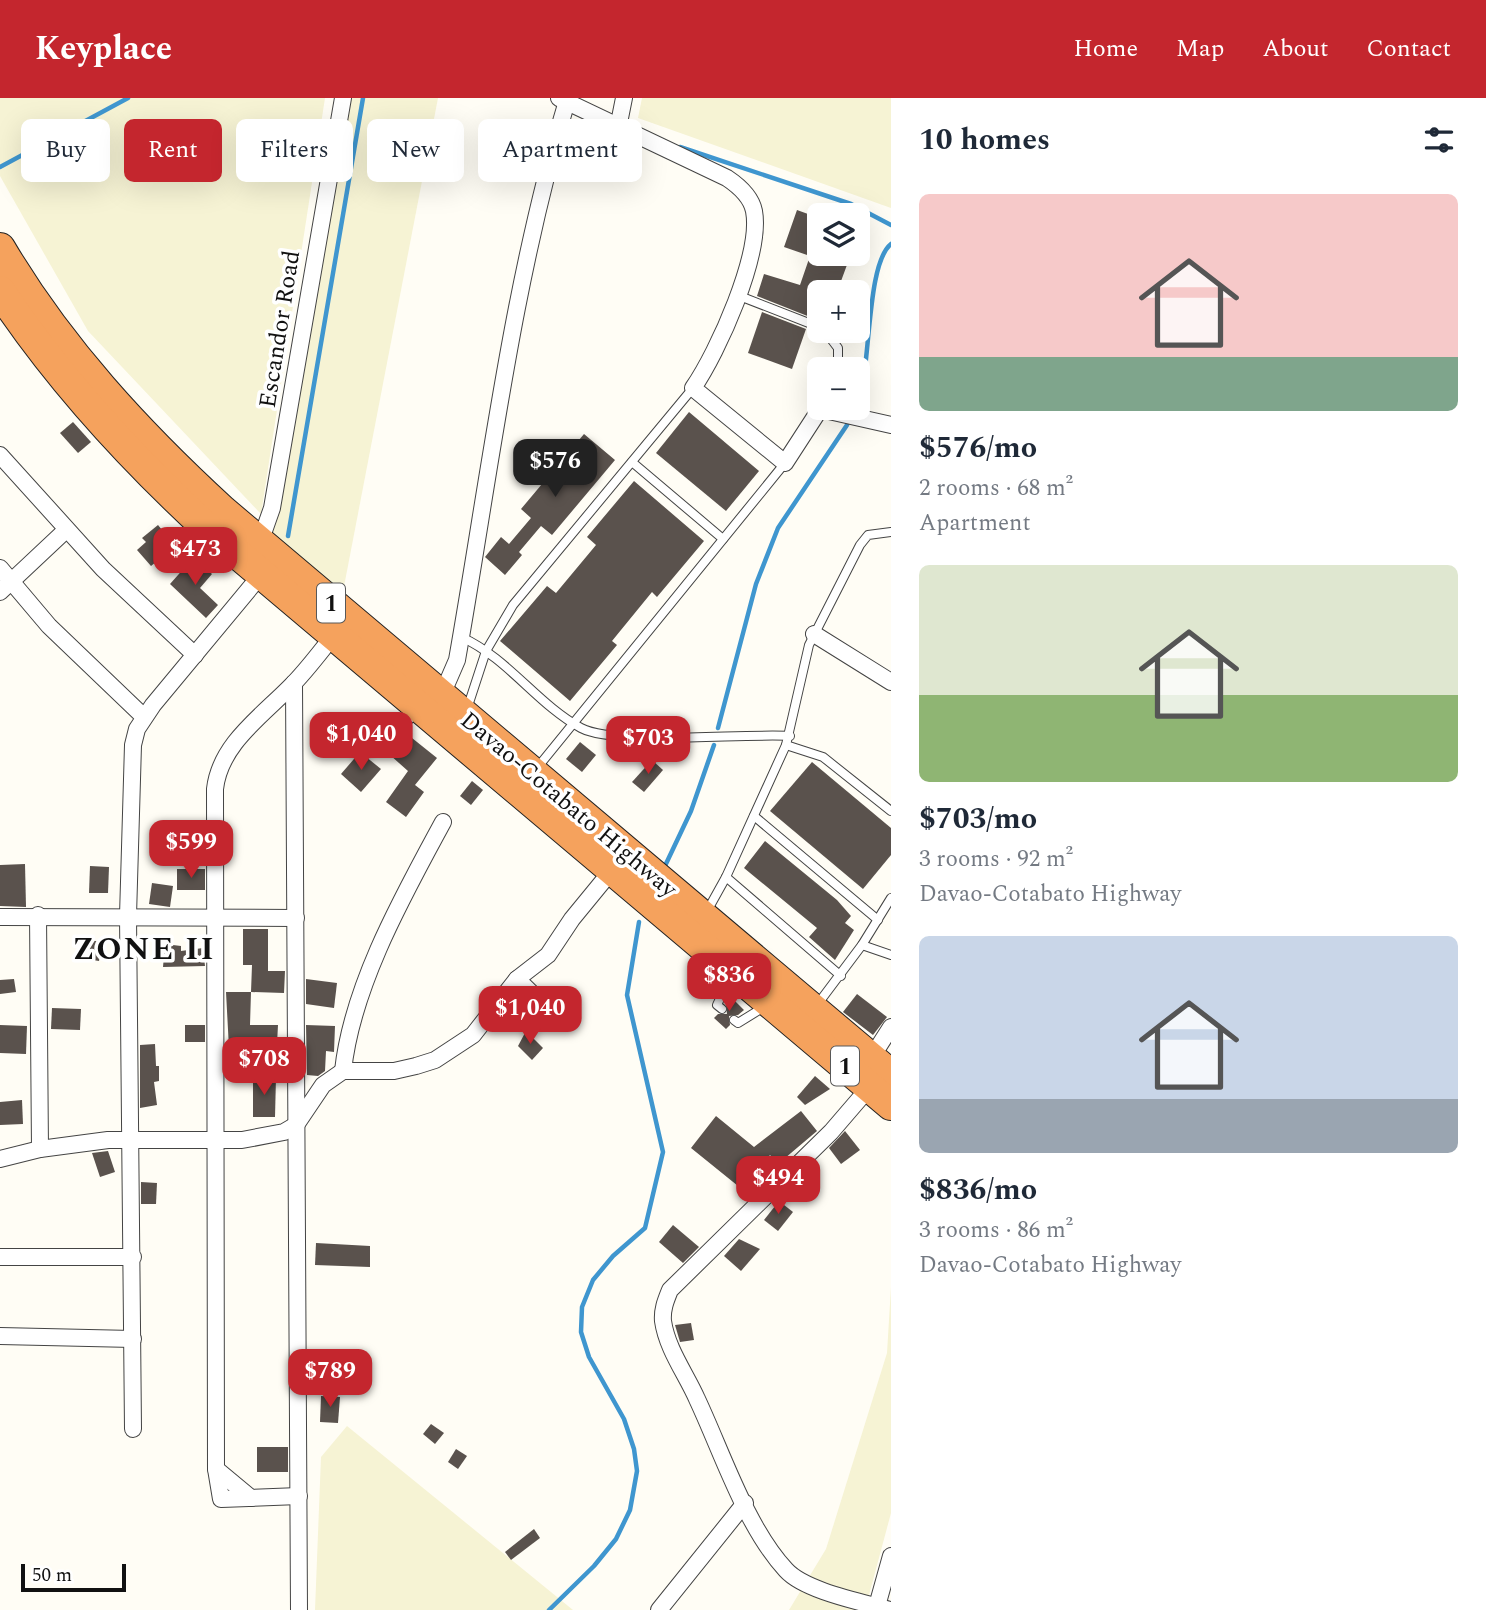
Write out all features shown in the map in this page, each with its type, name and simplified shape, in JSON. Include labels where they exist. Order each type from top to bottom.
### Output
[{"type":"highway","name":"Davao-Cotabato Highway","points":[[0,248],[59,337],[106,394],[260,559],[334,635],[430,702]]},
{"type":"highway","name":"Davao-Cotabato Highway","points":[[0,291],[41,350],[113,435],[176,499],[260,559],[877,1079]]},
{"type":"highway","name":"Davao-Cotabato Highway","points":[[525,782],[613,869],[697,925],[733,971],[770,1002],[807,1018]]},
{"type":"street","name":"Escandor Road","points":[[260,559],[272,508],[342,98]]},
{"type":"street","points":[[620,119],[624,98]]},
{"type":"street","points":[[430,702],[453,673],[461,637],[526,262],[563,100],[600,119]]},
{"type":"street","points":[[642,138],[714,170],[733,182],[748,197],[753,209],[754,237],[737,295],[712,358],[693,388],[785,463],[814,420]]},
{"type":"street","points":[[869,420],[891,425]]},
{"type":"street","points":[[0,455],[66,530],[195,655]]},
{"type":"street","points":[[6,587],[66,530]]},
{"type":"street","points":[[133,1429],[128,916],[132,761],[137,729],[195,655],[260,559]]},
{"type":"street","points":[[0,568],[6,587],[144,718]]},
{"type":"street","points":[[299,1496],[221,1499],[216,1469],[217,773],[223,758],[294,683],[334,635]]},
{"type":"street","points":[[814,635],[891,682]]},
{"type":"street","points":[[294,683],[299,1610]]},
{"type":"street","points":[[344,1070],[351,1027],[378,954],[443,822]]},
{"type":"street","points":[[0,1159],[40,1149],[132,1139],[265,1138],[296,1125],[323,1085],[344,1070],[394,1070],[435,1060],[473,1035],[517,979],[548,955],[572,919],[613,869]]},
{"type":"street","points":[[0,917],[38,915],[296,918]]},
{"type":"street","points":[[38,915],[40,1149]]},
{"type":"street","points":[[517,979],[554,1015]]},
{"type":"street","points":[[891,1027],[877,1079],[831,1132],[686,1273],[670,1290],[664,1305],[666,1332],[676,1357],[760,1532],[787,1571],[801,1581],[879,1609],[891,1556]]},
{"type":"street","points":[[0,1257],[132,1257]]},
{"type":"street","points":[[0,1336],[133,1339]]},
{"type":"street","points":[[659,1610],[745,1503]]},
{"type":"lane","points":[[737,295],[807,322]]},
{"type":"lane","points":[[457,725],[486,651],[513,605],[693,388]]},
{"type":"lane","points":[[632,462],[723,539]]},
{"type":"lane","points":[[525,782],[785,463]]},
{"type":"lane","points":[[697,925],[726,877],[790,736],[806,655],[814,635],[860,545],[868,535],[891,531]]},
{"type":"lane","points":[[461,637],[486,651],[584,730],[615,735],[790,736]]},
{"type":"lane","points":[[385,749],[430,702]]},
{"type":"lane","points":[[786,745],[823,757],[891,811]]},
{"type":"lane","points":[[754,816],[878,920]]},
{"type":"lane","points":[[726,877],[841,976]]},
{"type":"lane","points":[[807,1018],[841,976],[891,898]]},
{"type":"lane","points":[[862,945],[891,955]]},
{"type":"lane","points":[[722,1009],[717,1005],[733,971]]},
{"type":"lane","points":[[734,1020],[738,1023],[770,1002]]},
{"type":"shaded area","points":[[0,98],[325,98],[322,119],[236,119],[236,182],[312,182],[261,514],[88,331],[0,176]]},
{"type":"shaded area","points":[[348,98],[438,98],[434,119],[367,119],[367,182],[422,182],[341,602],[272,534],[333,182],[353,182],[353,119],[344,119]]},
{"type":"shaded area","points":[[642,98],[891,98],[891,208],[642,119],[638,118]]},
{"type":"shaded area","points":[[891,1287],[891,1513],[865,1610],[789,1610],[826,1549],[887,1353]]},
{"type":"shaded area","points":[[347,1426],[573,1610],[315,1610],[321,1457]]},
{"type":"building","points":[[797,210],[807,214],[807,255],[784,247]]},
{"type":"building","points":[[807,265],[847,266],[841,280],[807,280],[807,316],[757,296],[764,274],[800,285]]},
{"type":"building","points":[[762,312],[806,329],[792,369],[748,353]]},
{"type":"building","points":[[689,412],[759,471],[726,511],[656,453]]},
{"type":"building","points":[[73,422],[91,442],[78,453],[60,433]]},
{"type":"building","points":[[584,434],[615,460],[552,535],[541,526],[519,552],[522,555],[505,575],[485,557],[501,537],[509,544],[531,518],[521,509]]},
{"type":"building","points":[[634,481],[704,541],[657,597],[652,592],[612,641],[617,645],[570,701],[500,641],[547,586],[556,593],[596,545],[587,537]]},
{"type":"building","points":[[158,525],[175,546],[151,566],[137,550],[146,542],[142,538]]},
{"type":"building","points":[[194,557],[212,574],[200,588],[218,605],[206,618],[170,584]]},
{"type":"building","points":[[407,734],[437,758],[415,785],[424,792],[406,817],[386,802],[408,771],[390,755]]},
{"type":"building","points":[[580,742],[596,755],[582,772],[566,759]]},
{"type":"building","points":[[360,752],[381,769],[361,792],[341,774]]},
{"type":"building","points":[[652,760],[663,770],[644,792],[632,782]]},
{"type":"building","points":[[812,762],[891,828],[891,855],[863,889],[770,811]]},
{"type":"building","points":[[472,781],[483,790],[471,805],[460,796]]},
{"type":"building","points":[[765,841],[837,900],[851,916],[845,923],[854,930],[835,960],[809,937],[817,928],[744,868]]},
{"type":"building","points":[[25,864],[26,907],[0,906],[0,865]]},
{"type":"building","points":[[90,866],[109,867],[108,893],[89,893]]},
{"type":"building","points":[[177,869],[205,869],[205,890],[177,890]]},
{"type":"building","points":[[152,883],[173,886],[170,907],[149,904]]},
{"type":"building","points":[[243,929],[268,929],[268,971],[285,971],[284,993],[251,992],[252,965],[243,965]]},
{"type":"building","points":[[83,939],[102,942],[99,961],[80,958]]},
{"type":"building","points":[[165,944],[181,946],[181,951],[203,948],[205,966],[163,967]]},
{"type":"building","points":[[14,979],[16,992],[0,994],[0,980]]},
{"type":"building","points":[[306,979],[337,983],[334,1008],[306,1004]]},
{"type":"building","points":[[226,992],[251,992],[250,1025],[278,1025],[277,1044],[247,1044],[247,1066],[230,1067]]},
{"type":"building","points":[[857,994],[887,1017],[873,1035],[843,1012]]},
{"type":"building","points":[[732,998],[744,1010],[738,1015],[729,1016],[730,1025],[726,1029],[714,1018],[718,1014],[727,1014],[726,1004]]},
{"type":"building","points":[[52,1008],[81,1009],[80,1030],[51,1029]]},
{"type":"building","points":[[0,1025],[27,1026],[26,1054],[0,1053]]},
{"type":"building","points":[[185,1025],[205,1025],[205,1042],[185,1042]]},
{"type":"building","points":[[306,1025],[335,1026],[334,1052],[326,1051],[325,1071],[318,1076],[307,1075]]},
{"type":"building","points":[[526,1031],[543,1048],[532,1060],[518,1046]]},
{"type":"building","points":[[155,1044],[156,1066],[159,1066],[159,1081],[154,1082],[157,1105],[140,1108],[140,1045]]},
{"type":"building","points":[[815,1076],[830,1089],[805,1105],[797,1097]]},
{"type":"building","points":[[253,1077],[276,1077],[275,1117],[253,1117]]},
{"type":"building","points":[[22,1100],[23,1124],[0,1125],[0,1102]]},
{"type":"building","points":[[801,1111],[817,1131],[778,1164],[770,1155],[743,1190],[691,1148],[716,1116],[754,1147]]},
{"type":"building","points":[[845,1131],[860,1150],[841,1164],[829,1148]]},
{"type":"building","points":[[108,1151],[115,1172],[100,1177],[92,1153]]},
{"type":"building","points":[[141,1182],[157,1183],[156,1204],[141,1204]]},
{"type":"building","points":[[779,1201],[793,1212],[778,1231],[764,1220]]},
{"type":"building","points":[[673,1225],[699,1247],[683,1263],[659,1242]]},
{"type":"building","points":[[739,1239],[760,1249],[741,1271],[724,1256]]},
{"type":"building","points":[[316,1243],[370,1246],[370,1267],[315,1265]]},
{"type":"building","points":[[691,1323],[694,1340],[680,1342],[675,1325]]},
{"type":"building","points":[[321,1396],[340,1397],[338,1423],[320,1422]]},
{"type":"building","points":[[431,1424],[444,1433],[435,1444],[423,1434]]},
{"type":"building","points":[[257,1447],[288,1447],[288,1472],[257,1472]]},
{"type":"building","points":[[456,1449],[467,1456],[458,1469],[448,1462]]},
{"type":"building","points":[[534,1529],[540,1538],[511,1560],[505,1552]]},
{"type":"waterway","points":[[0,167],[128,98]]},
{"type":"waterway","points":[[288,536],[363,98]]},
{"type":"waterway","points":[[680,147],[851,204],[891,225]]},
{"type":"waterway","points":[[866,357],[877,272],[883,255],[891,244]]},
{"type":"waterway","points":[[718,728],[756,584],[778,528],[847,425]]},
{"type":"waterway","points":[[664,868],[691,811],[714,745]]},
{"type":"waterway","points":[[549,1610],[594,1566],[616,1539],[630,1510],[637,1471],[634,1449],[624,1419],[589,1357],[581,1332],[582,1307],[593,1280],[613,1256],[645,1228],[663,1152],[627,995],[639,922]]},
{"type":"district","name":"ZONE II","points":[[144,948]]}]
